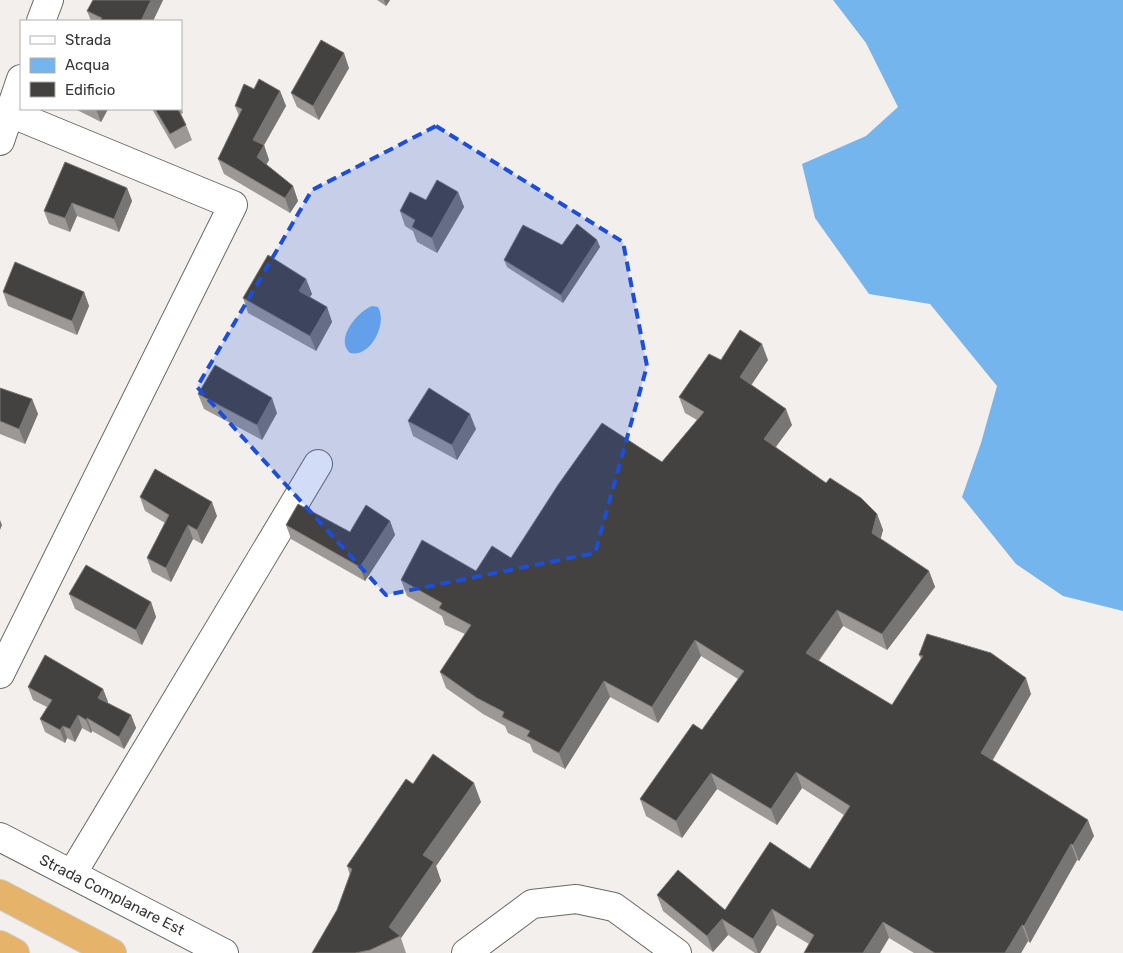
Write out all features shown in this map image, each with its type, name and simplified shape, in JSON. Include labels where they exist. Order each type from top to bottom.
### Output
[{"type":"highway","points":[[0,894],[112,953]]},
{"type":"highway","points":[[0,945],[15,953]]},
{"type":"street","points":[[41,20],[49,0]]},
{"type":"street","points":[[0,141],[20,83]]},
{"type":"street","points":[[0,674],[233,205],[10,113]]},
{"type":"street","points":[[72,874],[318,464]]},
{"type":"street","name":"Strada Complanare Est","points":[[0,837],[224,953]]},
{"type":"street","points":[[466,953],[532,904],[576,900],[614,907],[677,953]]},
{"type":"highlighted area","points":[[436,126],[623,242],[647,366],[595,553],[386,595],[197,387],[312,190]]},
{"type":"water","points":[[833,0],[1123,0],[1123,611],[1063,596],[1016,564],[962,497],[981,443],[997,386],[930,304],[869,294],[815,218],[802,164],[866,136],[898,107],[866,43]]},
{"type":"water","points":[[372,306],[378,307],[381,322],[379,330],[370,345],[364,350],[350,353],[346,347],[346,333],[360,313]]},
{"type":"building","points":[[93,0],[151,0],[141,20],[101,20],[102,18],[87,11]]},
{"type":"building","points":[[321,40],[344,53],[313,106],[291,93]]},
{"type":"building","points":[[259,79],[280,91],[253,140],[264,145],[257,157],[293,186],[285,198],[218,159],[242,109],[235,106],[244,84],[254,89]]},
{"type":"building","points":[[156,110],[178,110],[186,125],[170,134]]},
{"type":"building","points":[[65,162],[127,188],[114,219],[72,203],[65,218],[44,211]]},
{"type":"building","points":[[437,180],[458,192],[432,238],[412,227],[415,220],[400,211],[410,192],[426,200]]},
{"type":"building","points":[[577,224],[597,240],[561,295],[504,260],[523,225],[562,245]]},
{"type":"building","points":[[268,255],[306,279],[299,291],[327,307],[310,336],[243,298]]},
{"type":"building","points":[[15,262],[84,292],[72,321],[3,292]]},
{"type":"building","points":[[740,330],[762,344],[740,377],[786,409],[764,439],[826,483],[830,478],[861,498],[877,514],[872,533],[929,571],[882,634],[837,610],[806,653],[892,705],[923,656],[919,655],[927,634],[991,653],[1026,678],[981,753],[1088,820],[1073,845],[1071,844],[1024,926],[1022,925],[1005,953],[935,953],[883,922],[863,953],[804,953],[814,935],[772,909],[753,939],[722,919],[707,936],[657,895],[678,870],[725,910],[770,842],[810,869],[850,806],[796,772],[771,809],[711,773],[676,821],[640,799],[693,724],[702,730],[744,671],[695,640],[652,707],[604,681],[559,753],[527,736],[530,731],[502,717],[504,712],[477,698],[440,672],[471,625],[439,608],[442,603],[401,580],[422,540],[476,571],[492,546],[511,558],[558,485],[602,423],[662,462],[704,412],[679,397],[709,354],[721,360]]},
{"type":"building","points":[[215,365],[272,398],[257,425],[198,394]]},
{"type":"building","points":[[0,388],[32,399],[19,429],[0,421]]},
{"type":"building","points":[[429,388],[470,414],[452,445],[408,421]]},
{"type":"building","points":[[155,469],[212,502],[197,530],[188,525],[166,568],[147,558],[169,515],[140,497]]},
{"type":"building","points":[[298,504],[350,532],[366,505],[390,521],[360,567],[286,525]]},
{"type":"building","points":[[86,565],[151,602],[136,630],[69,594]]},
{"type":"building","points":[[45,655],[103,689],[98,698],[131,715],[119,737],[87,718],[86,720],[78,715],[70,729],[63,726],[60,730],[40,719],[52,700],[28,687]]},
{"type":"building","points":[[433,754],[474,783],[423,855],[434,862],[389,927],[400,936],[370,950],[355,953],[312,953],[337,910],[352,869],[347,866],[406,779],[413,784]]}]
